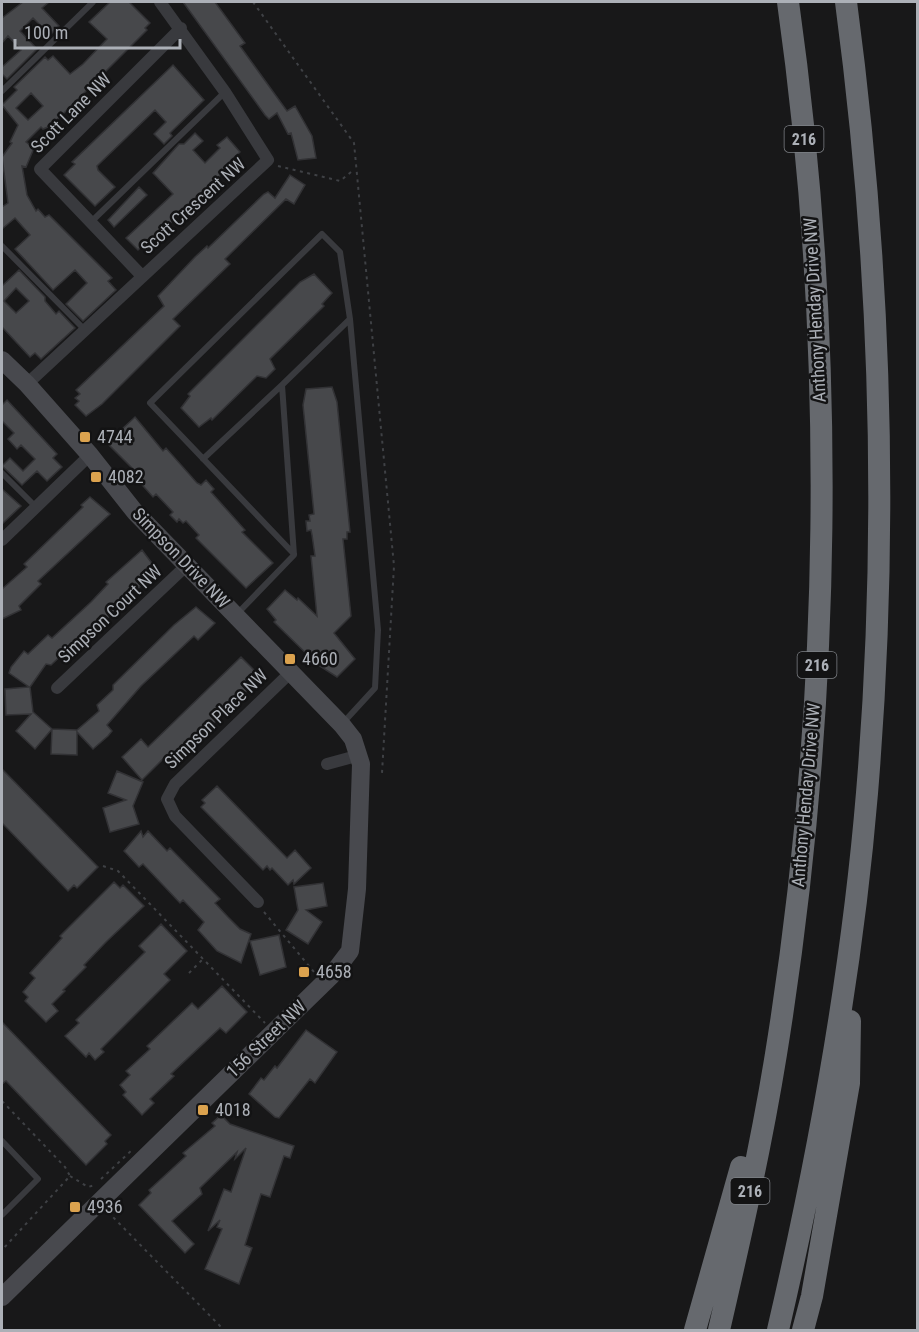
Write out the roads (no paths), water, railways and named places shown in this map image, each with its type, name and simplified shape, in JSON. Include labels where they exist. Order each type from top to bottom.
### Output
[{"type":"highway","name":"Anthony Henday Drive NW","points":[[718,1330],[761,1139],[776,1051],[796,912],[810,777],[816,668],[822,457],[815,277],[804,139],[788,2]]},
{"type":"highway","points":[[778,1330],[818,1143],[852,922],[867,794],[879,568],[880,441],[867,182],[846,2]]},
{"type":"highway","points":[[861,2],[872,132],[867,182]]},
{"type":"highway","points":[[803,1330],[812,1296],[849,1083],[852,922]]},
{"type":"highway","points":[[695,1330],[776,1051]]},
{"type":"street","name":"Scott Crescent NW","points":[[27,384],[268,160],[225,92],[181,28],[160,2]]},
{"type":"street","name":"Scott Lane NW","points":[[142,276],[40,169],[181,28]]},
{"type":"street","name":"Simpson Drive NW","points":[[2,360],[27,384],[90,455],[135,512],[353,739],[360,755],[362,771],[357,889],[348,956]]},
{"type":"street","points":[[2,540],[90,455]]},
{"type":"street","name":"Simpson Court NW","points":[[57,688],[187,565]]},
{"type":"street","name":"Simpson Place NW","points":[[258,902],[176,816],[167,798],[175,784],[291,672]]},
{"type":"street","points":[[327,764],[360,755]]},
{"type":"street","name":"156 Street NW","points":[[2,1297],[146,1154],[324,983],[348,956]]},
{"type":"lane","points":[[2,91],[93,2]]},
{"type":"lane","points":[[91,222],[225,92]]},
{"type":"lane","points":[[294,555],[150,403],[322,234],[340,252],[350,319],[378,630],[375,688],[342,725]]},
{"type":"lane","points":[[2,246],[85,330]]},
{"type":"lane","points":[[203,459],[350,319]]},
{"type":"lane","points":[[236,615],[294,555],[282,385]]},
{"type":"lane","points":[[2,473],[36,507]]},
{"type":"lane","points":[[2,1141],[38,1179],[2,1215]]},
{"type":"place","name":"4744","points":[[85,437]]},
{"type":"place","name":"4082","points":[[96,477]]},
{"type":"place","name":"4660","points":[[290,659]]},
{"type":"place","name":"4658","points":[[304,972]]},
{"type":"place","name":"4018","points":[[203,1110]]},
{"type":"place","name":"4936","points":[[75,1207]]}]
